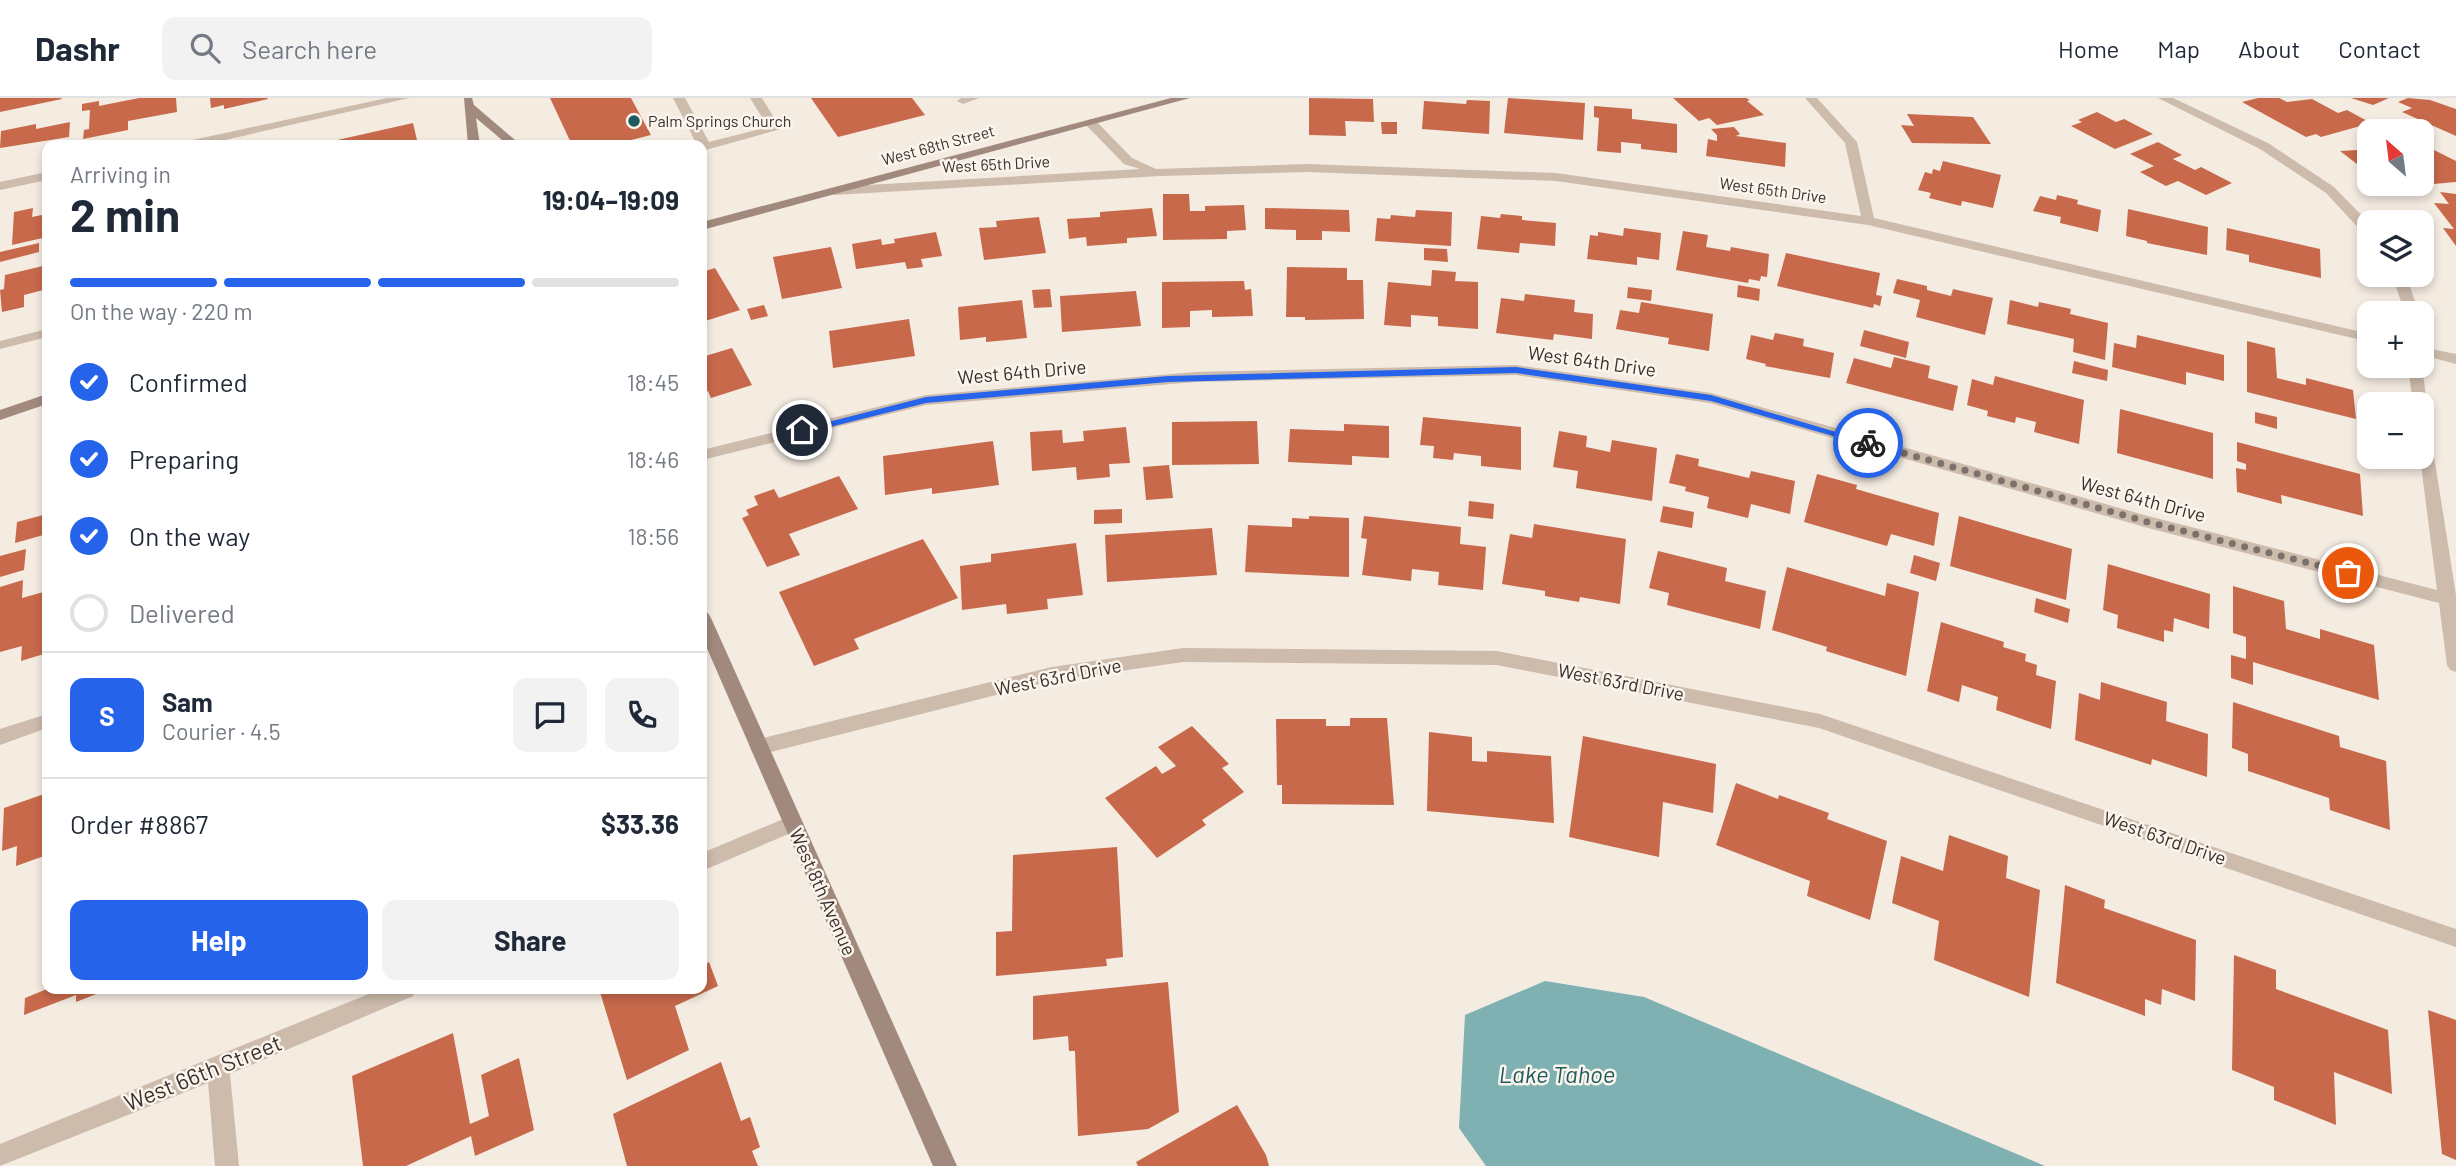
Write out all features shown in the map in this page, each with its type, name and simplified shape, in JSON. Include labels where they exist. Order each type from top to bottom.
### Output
[{"type":"street","points":[[211,140],[403,98]]},
{"type":"street","points":[[679,98],[700,140]]},
{"type":"street","points":[[707,146],[775,130],[756,98]]},
{"type":"street","name":"West 68th Street","points":[[707,225],[1184,98]]},
{"type":"street","points":[[1811,98],[1851,142],[1868,221]]},
{"type":"street","points":[[2164,98],[2264,146],[2330,190],[2357,218]]},
{"type":"street","points":[[468,102],[473,140]]},
{"type":"street","points":[[468,102],[509,140]]},
{"type":"street","name":"West 65th Drive","points":[[1091,123],[1128,161],[1160,172]]},
{"type":"street","name":"West 65th Drive","points":[[834,191],[1160,172],[1307,168],[1556,177],[1868,221],[2357,335]]},
{"type":"street","points":[[0,187],[42,177]]},
{"type":"street","points":[[0,345],[42,335]]},
{"type":"street","points":[[2434,354],[2456,359]]},
{"type":"street","name":"West 64th Drive","points":[[707,454],[926,400],[1195,377],[1516,370],[1711,398],[2148,522],[2452,600]]},
{"type":"street","points":[[0,415],[42,401]]},
{"type":"street","points":[[2431,469],[2452,600],[2456,665]]},
{"type":"street","name":"West 8th Avenue","points":[[707,629],[945,1166]]},
{"type":"street","name":"West 63rd Drive","points":[[759,747],[1052,674],[1182,655],[1497,659],[1820,721],[2456,937]]},
{"type":"street","points":[[0,737],[42,723]]},
{"type":"street","points":[[707,860],[793,823]]},
{"type":"street","name":"West 66th Street","points":[[0,1156],[393,994]]},
{"type":"street","points":[[218,1068],[227,1166]]},
{"type":"water","name":"Lake Tahoe","points":[[1545,981],[1644,997],[2045,1166],[1486,1166],[1459,1128],[1465,1015]]},
{"type":"building","points":[[0,98],[61,98],[62,99],[0,112]]},
{"type":"building","points":[[139,98],[176,98],[177,112],[128,121],[128,130],[83,139],[84,130],[89,129],[90,110],[82,111],[82,104],[99,101],[99,106]]},
{"type":"building","points":[[210,98],[268,99],[224,109],[224,105],[211,108]]},
{"type":"building","points":[[550,98],[631,98],[651,135],[631,140],[570,140]]},
{"type":"building","points":[[811,98],[912,98],[925,115],[838,137]]},
{"type":"building","points":[[1309,98],[1373,99],[1374,122],[1345,121],[1346,136],[1309,135]]},
{"type":"building","points":[[1508,98],[1585,103],[1583,140],[1504,133]]},
{"type":"building","points":[[1673,98],[1746,98],[1764,115],[1717,125],[1709,118],[1699,121]]},
{"type":"building","points":[[2258,98],[2279,98],[2287,102],[2312,99],[2338,113],[2347,110],[2364,119],[2357,119],[2357,127],[2321,137],[2316,134],[2306,137],[2242,102]]},
{"type":"building","points":[[2351,98],[2389,98],[2373,105]]},
{"type":"building","points":[[2408,98],[2430,100],[2456,109],[2456,136],[2434,126],[2434,119],[2418,119],[2402,112],[2412,108],[2398,102]]},
{"type":"building","points":[[1467,100],[1490,101],[1489,134],[1422,129],[1424,101],[1466,104]]},
{"type":"building","points":[[1594,106],[1632,109],[1632,119],[1677,124],[1677,153],[1641,149],[1641,144],[1621,142],[1621,153],[1597,151],[1599,118],[1594,117]]},
{"type":"building","points":[[2097,112],[2116,122],[2124,119],[2153,134],[2115,149],[2071,126]]},
{"type":"building","points":[[1907,114],[1973,117],[1991,144],[1912,143],[1901,125],[1914,126]]},
{"type":"building","points":[[70,122],[69,137],[0,148],[1,131],[36,124],[36,129]]},
{"type":"building","points":[[1381,122],[1397,122],[1397,134],[1382,134]]},
{"type":"building","points":[[413,123],[417,140],[337,140]]},
{"type":"building","points":[[1734,127],[1740,134],[1736,136],[1786,143],[1785,167],[1706,156],[1708,139],[1717,141],[1717,135],[1711,129]]},
{"type":"building","points":[[2158,142],[2182,155],[2173,159],[2195,170],[2201,167],[2232,183],[2206,195],[2178,181],[2166,186],[2140,172],[2154,166],[2130,154]]},
{"type":"building","points":[[2357,150],[2357,164],[2340,151]]},
{"type":"building","points":[[2434,150],[2456,161],[2456,182],[2434,184]]},
{"type":"building","points":[[1943,161],[2001,175],[1993,208],[1962,201],[1961,206],[1929,198],[1931,193],[1918,190],[1925,172],[1932,174],[1933,169],[1940,171]]},
{"type":"building","points":[[2440,192],[2456,194],[2456,246],[2443,228],[2454,229],[2434,203],[2449,204]]},
{"type":"building","points":[[1163,194],[1189,194],[1190,211],[1205,211],[1205,206],[1244,205],[1246,230],[1227,231],[1227,239],[1163,240]]},
{"type":"building","points":[[2057,195],[2101,210],[2098,232],[2060,223],[2061,217],[2033,211],[2040,196],[2056,200]]},
{"type":"building","points":[[33,208],[32,217],[42,215],[42,238],[12,245],[14,212]]},
{"type":"building","points":[[1152,208],[1157,236],[1127,238],[1127,243],[1087,246],[1086,237],[1069,239],[1067,219],[1100,217],[1100,212]]},
{"type":"building","points":[[1265,208],[1349,210],[1350,232],[1322,231],[1322,240],[1296,240],[1296,230],[1265,229]]},
{"type":"building","points":[[2128,209],[2208,227],[2207,255],[2126,236]]},
{"type":"building","points":[[1416,210],[1452,212],[1451,246],[1375,241],[1377,218],[1390,219],[1391,215],[1415,217]]},
{"type":"building","points":[[1501,214],[1522,216],[1522,220],[1556,223],[1555,246],[1520,243],[1519,253],[1477,249],[1481,216],[1500,218]]},
{"type":"building","points":[[1039,217],[1046,253],[984,260],[979,228],[997,227],[996,221]]},
{"type":"building","points":[[1624,228],[1661,233],[1659,260],[1637,257],[1637,265],[1587,259],[1590,235],[1598,236],[1598,232],[1623,236]]},
{"type":"building","points":[[2227,228],[2320,249],[2321,278],[2249,262],[2249,255],[2226,250]]},
{"type":"building","points":[[1683,231],[1708,235],[1706,247],[1730,251],[1731,247],[1769,254],[1767,277],[1761,276],[1760,281],[1749,279],[1748,283],[1676,270]]},
{"type":"building","points":[[936,232],[942,256],[921,259],[923,267],[907,269],[905,262],[856,269],[852,244],[881,239],[882,245],[895,243],[894,239]]},
{"type":"building","points":[[39,243],[39,252],[0,262],[0,252]]},
{"type":"building","points":[[831,247],[842,288],[782,299],[773,257]]},
{"type":"building","points":[[1424,248],[1447,249],[1448,262],[1424,260]]},
{"type":"building","points":[[1786,253],[1880,273],[1876,295],[1882,296],[1880,306],[1874,304],[1873,308],[1777,286]]},
{"type":"building","points":[[42,266],[42,290],[24,295],[24,307],[2,312],[0,290],[4,289],[5,275]]},
{"type":"building","points":[[1287,267],[1347,268],[1347,280],[1363,280],[1364,319],[1305,320],[1305,317],[1286,317]]},
{"type":"building","points":[[715,268],[740,310],[707,320],[707,270]]},
{"type":"building","points":[[1432,270],[1456,272],[1455,281],[1478,282],[1478,329],[1438,326],[1438,317],[1411,315],[1411,327],[1384,325],[1388,282],[1431,286]]},
{"type":"building","points":[[1897,279],[1927,286],[1927,290],[1951,296],[1953,289],[1993,298],[1985,335],[1916,317],[1920,300],[1893,293]]},
{"type":"building","points":[[1244,281],[1245,290],[1251,289],[1253,316],[1212,317],[1212,310],[1190,311],[1190,327],[1162,328],[1162,282]]},
{"type":"building","points":[[1738,285],[1760,289],[1759,301],[1737,297]]},
{"type":"building","points":[[1628,287],[1652,290],[1651,301],[1627,298]]},
{"type":"building","points":[[1050,289],[1052,307],[1034,308],[1032,290]]},
{"type":"building","points":[[1136,291],[1141,326],[1062,332],[1060,296]]},
{"type":"building","points":[[1525,294],[1575,300],[1574,312],[1593,314],[1592,339],[1554,334],[1553,340],[1496,333],[1501,298],[1524,301]]},
{"type":"building","points":[[1022,300],[1027,338],[986,342],[986,337],[960,340],[958,307]]},
{"type":"building","points":[[2010,300],[2038,307],[2039,302],[2071,309],[2070,314],[2108,323],[2105,360],[2073,352],[2074,339],[2007,324]]},
{"type":"building","points":[[1641,302],[1713,314],[1709,351],[1668,344],[1669,338],[1616,329],[1620,310],[1639,313]]},
{"type":"building","points":[[764,305],[768,316],[751,320],[747,309]]},
{"type":"building","points":[[909,319],[915,356],[833,368],[829,331]]},
{"type":"building","points":[[1864,330],[1909,342],[1906,358],[1860,346]]},
{"type":"building","points":[[1775,333],[1804,339],[1803,346],[1834,353],[1830,378],[1765,366],[1766,364],[1746,359],[1751,335],[1773,340]]},
{"type":"building","points":[[2137,335],[2224,355],[2224,381],[2186,372],[2186,385],[2112,367],[2114,343],[2136,348]]},
{"type":"building","points":[[2247,341],[2275,348],[2277,378],[2306,385],[2306,378],[2353,390],[2356,419],[2247,392]]},
{"type":"building","points":[[732,348],[752,385],[711,398],[707,391],[707,356]]},
{"type":"building","points":[[1894,357],[1930,366],[1928,378],[1958,386],[1953,411],[1846,383],[1854,358],[1891,368]]},
{"type":"building","points":[[2074,361],[2108,370],[2107,381],[2072,373]]},
{"type":"building","points":[[1995,376],[2084,400],[2079,444],[2034,432],[2036,422],[2016,417],[2015,423],[1987,416],[1988,411],[1967,405],[1972,379],[1993,385]]},
{"type":"building","points":[[2120,409],[2213,433],[2213,479],[2117,453]]},
{"type":"building","points":[[2255,412],[2277,417],[2277,429],[2255,423]]},
{"type":"building","points":[[1423,417],[1521,427],[1521,470],[1481,466],[1481,456],[1454,453],[1453,460],[1433,458],[1434,446],[1420,445]]},
{"type":"building","points":[[1257,421],[1259,464],[1172,465],[1172,422]]},
{"type":"building","points":[[1344,424],[1389,426],[1389,458],[1352,456],[1352,465],[1288,462],[1290,429],[1344,431]]},
{"type":"building","points":[[1126,427],[1130,463],[1109,464],[1110,477],[1077,480],[1076,467],[1032,471],[1030,432],[1062,430],[1063,443],[1084,441],[1083,431]]},
{"type":"building","points":[[1559,431],[1587,436],[1586,447],[1610,452],[1612,440],[1657,448],[1652,501],[1576,488],[1578,471],[1553,467]]},
{"type":"building","points":[[993,441],[999,485],[932,494],[932,488],[885,495],[883,456]]},
{"type":"building","points":[[2237,442],[2360,474],[2363,516],[2281,495],[2282,504],[2237,492],[2236,468],[2246,470],[2246,464],[2237,461]]},
{"type":"building","points":[[1676,454],[1699,459],[1698,466],[1749,478],[1751,471],[1795,481],[1790,514],[1751,504],[1748,518],[1707,508],[1709,497],[1685,491],[1686,487],[1669,483]]},
{"type":"building","points":[[1169,465],[1173,498],[1146,500],[1143,467]]},
{"type":"building","points":[[1817,474],[1857,485],[1856,489],[1939,513],[1934,546],[1891,534],[1887,546],[1804,522]]},
{"type":"building","points":[[839,476],[858,509],[789,534],[800,555],[767,567],[742,518],[749,515],[746,510],[758,505],[754,496],[774,489],[779,498]]},
{"type":"building","points":[[1469,501],[1494,504],[1493,519],[1468,516]]},
{"type":"building","points":[[1663,506],[1694,512],[1692,528],[1660,522]]},
{"type":"building","points":[[1122,509],[1122,523],[1094,524],[1094,510]]},
{"type":"building","points":[[42,515],[42,535],[15,543],[17,522]]},
{"type":"building","points":[[1309,516],[1349,518],[1349,577],[1245,572],[1248,525],[1292,527],[1292,518],[1309,519]]},
{"type":"building","points":[[1364,516],[1461,527],[1460,544],[1486,547],[1483,590],[1438,585],[1439,572],[1412,569],[1411,581],[1362,575],[1367,539],[1361,538]]},
{"type":"building","points":[[1959,516],[2072,549],[2066,600],[1950,566]]},
{"type":"building","points":[[1534,524],[1626,539],[1620,604],[1580,597],[1579,602],[1545,596],[1545,591],[1502,584],[1510,534],[1532,538]]},
{"type":"building","points":[[1212,528],[1217,575],[1107,582],[1105,535]]},
{"type":"building","points":[[923,539],[958,598],[854,639],[859,649],[814,666],[779,592]]},
{"type":"building","points":[[1076,543],[1083,595],[1047,599],[1048,609],[1007,614],[1006,604],[962,610],[960,566],[991,562],[991,554]]},
{"type":"building","points":[[26,549],[24,570],[0,577],[0,556]]},
{"type":"building","points":[[1658,551],[1727,568],[1725,581],[1766,591],[1760,629],[1667,605],[1669,593],[1649,588]]},
{"type":"building","points":[[1914,555],[1940,563],[1936,581],[1910,573]]},
{"type":"building","points":[[2108,564],[2210,594],[2209,629],[2174,618],[2173,632],[2164,630],[2164,642],[2117,628],[2118,615],[2103,610]]},
{"type":"building","points":[[1787,567],[1885,596],[1887,583],[1919,592],[1906,676],[1826,651],[1827,647],[1772,630]]},
{"type":"building","points":[[23,580],[22,598],[42,592],[42,655],[21,661],[22,646],[0,652],[0,587]]},
{"type":"building","points":[[2233,586],[2284,601],[2286,629],[2320,639],[2320,629],[2374,645],[2379,700],[2253,662],[2253,685],[2231,678],[2231,655],[2246,659],[2246,637],[2233,633]]},
{"type":"building","points":[[2036,598],[2070,609],[2068,623],[2034,612]]},
{"type":"building","points":[[1941,622],[2004,642],[2003,647],[2026,654],[2025,661],[2037,665],[2036,675],[2056,681],[2051,729],[1996,710],[1998,697],[1962,685],[1959,702],[1927,691]]},
{"type":"building","points":[[2101,682],[2167,702],[2166,721],[2208,734],[2207,777],[2152,759],[2151,765],[2075,740],[2079,693],[2100,700]]},
{"type":"building","points":[[2233,702],[2339,736],[2340,747],[2386,761],[2390,830],[2330,810],[2329,798],[2248,771],[2248,754],[2232,748]]},
{"type":"building","points":[[1350,718],[1387,718],[1394,805],[1282,804],[1282,785],[1277,785],[1276,719],[1326,719],[1326,726],[1350,726]]},
{"type":"building","points":[[1192,726],[1229,764],[1222,768],[1244,792],[1202,820],[1206,825],[1157,858],[1105,798],[1156,766],[1162,774],[1176,766],[1158,747]]},
{"type":"building","points":[[1429,732],[1472,737],[1472,761],[1487,762],[1487,751],[1551,756],[1554,823],[1427,811]]},
{"type":"building","points":[[1583,736],[1716,764],[1713,813],[1663,802],[1659,857],[1569,837]]},
{"type":"building","points":[[1736,783],[1778,799],[1779,795],[1829,813],[1827,819],[1887,841],[1870,920],[1807,896],[1810,881],[1716,845]]},
{"type":"building","points":[[42,795],[42,857],[16,866],[17,846],[2,851],[4,808]]},
{"type":"building","points":[[1949,835],[2008,856],[2006,878],[2040,890],[2029,997],[1934,960],[1939,921],[1892,903],[1901,856],[1943,871]]},
{"type":"building","points":[[1117,847],[1123,957],[1106,959],[1107,966],[996,976],[996,932],[1012,931],[1013,855]]},
{"type":"building","points":[[2065,885],[2105,900],[2104,908],[2196,940],[2195,1001],[2162,989],[2161,1005],[2145,999],[2145,1016],[2056,983]]},
{"type":"building","points":[[2234,955],[2276,970],[2276,989],[2388,1030],[2392,1094],[2334,1072],[2336,1125],[2274,1100],[2274,1087],[2232,1070]]},
{"type":"building","points":[[709,962],[718,986],[707,991]]},
{"type":"building","points":[[1168,982],[1179,1112],[1148,1129],[1078,1136],[1075,1051],[1069,1051],[1068,1036],[1033,1040],[1033,996]]},
{"type":"building","points":[[42,991],[42,994],[96,994],[76,1002],[76,995],[24,1015],[25,998]]},
{"type":"building","points":[[601,994],[701,994],[675,1006],[689,1050],[627,1080]]},
{"type":"building","points":[[2428,1010],[2456,1020],[2456,1160],[2442,1154]]},
{"type":"building","points":[[453,1033],[470,1124],[489,1116],[481,1075],[519,1058],[534,1130],[475,1156],[471,1136],[406,1166],[363,1166],[352,1076]]},
{"type":"building","points":[[721,1062],[741,1121],[750,1117],[760,1147],[752,1151],[758,1166],[627,1166],[613,1114]]},
{"type":"building","points":[[1237,1105],[1266,1155],[1269,1166],[1138,1166],[1136,1162]]},
{"type":"way so far","points":[[1868,443],[2148,522],[2348,573]]},
{"type":"place","name":"Palm Springs Church","points":[[634,121]]},
{"type":"route","points":[[802,430],[926,400],[1168,379],[1516,370],[1711,398],[1868,443]]}]
